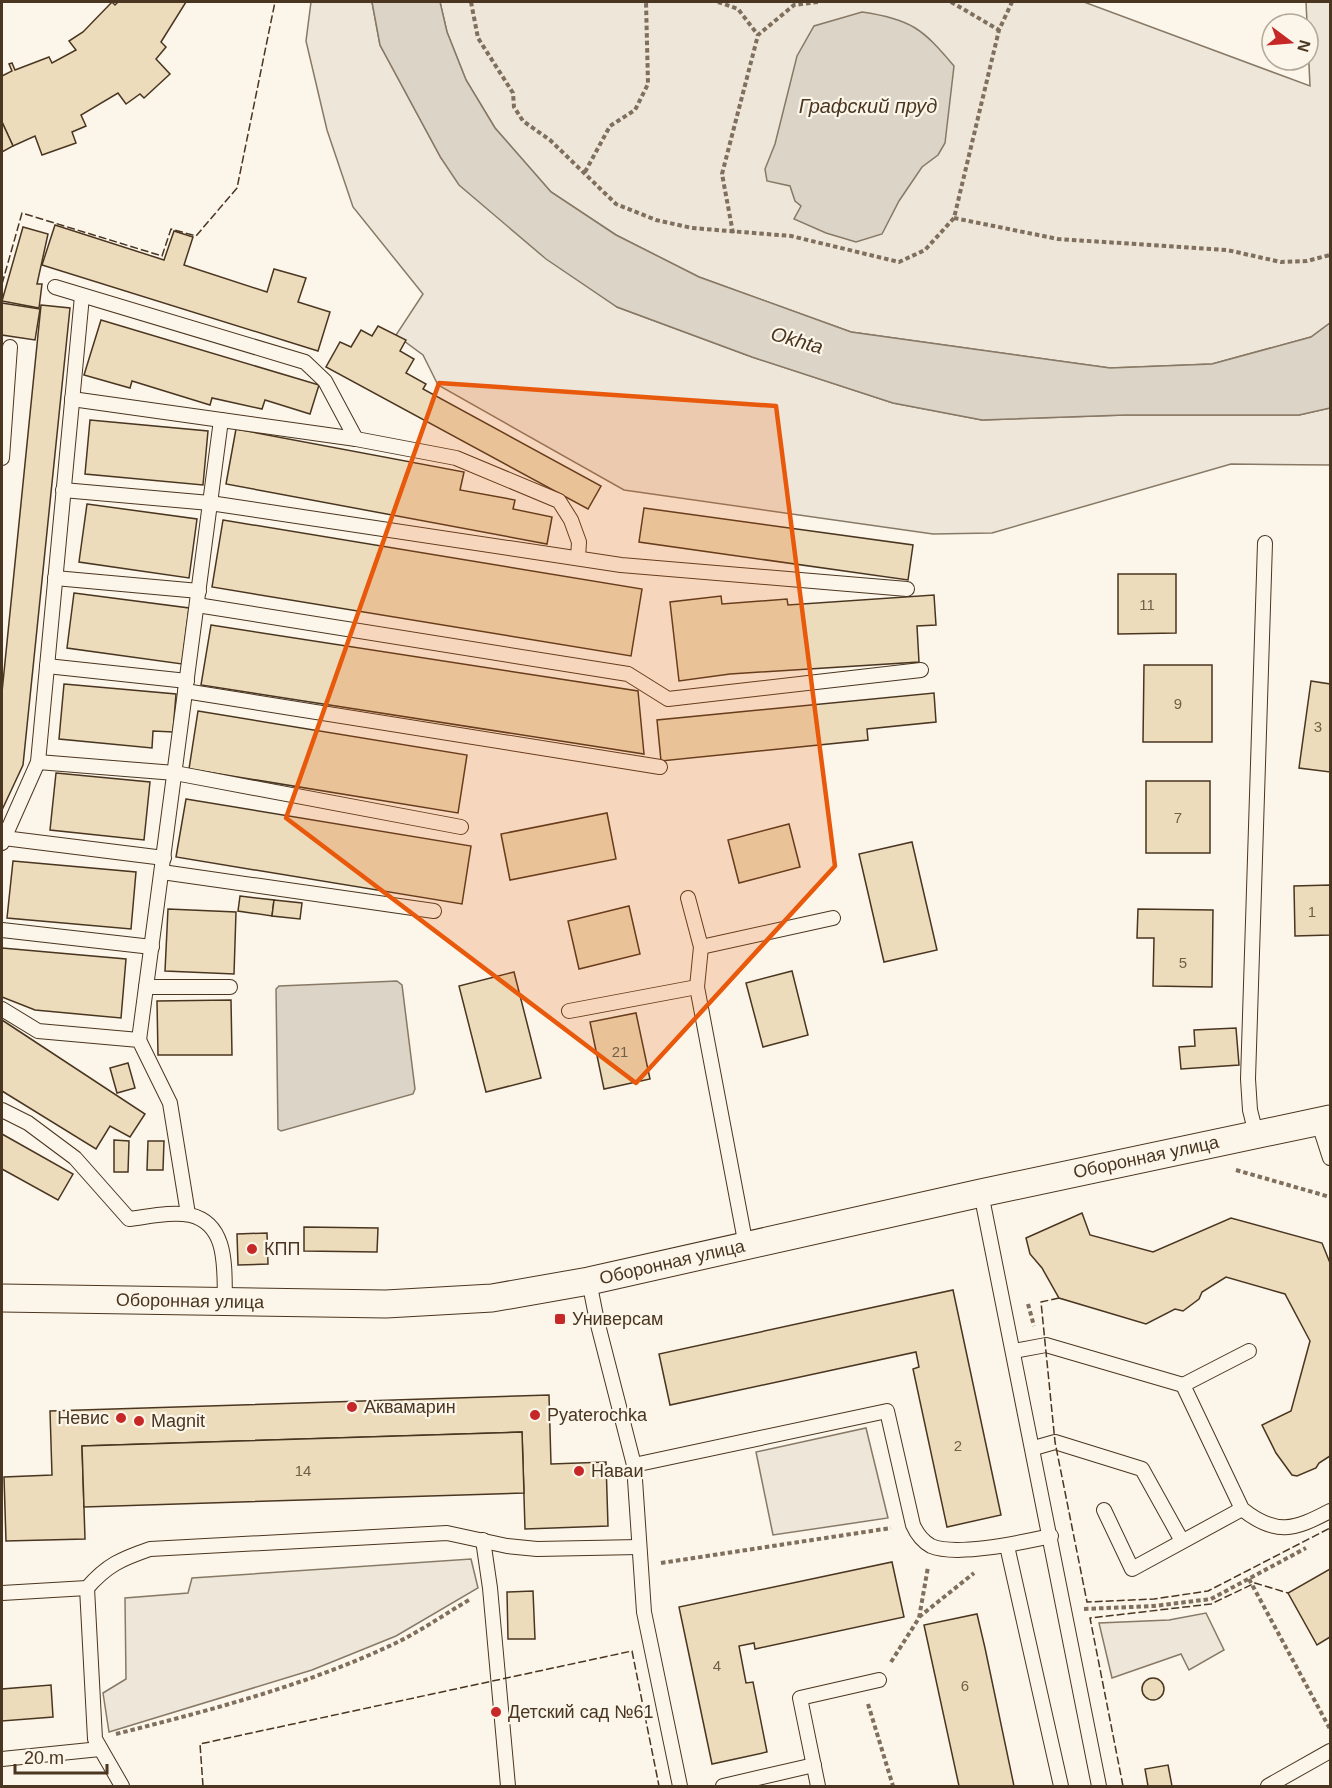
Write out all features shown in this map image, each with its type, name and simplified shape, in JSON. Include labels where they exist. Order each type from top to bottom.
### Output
[{"type":"street","name":"Оборонная улица","points":[[2,1298],[386,1304],[492,1298],[589,1281],[981,1193],[1324,1120]]},
{"type":"lane","points":[[55,287],[305,362],[325,381],[356,439]]},
{"type":"lane","points":[[82,296],[38,762],[3,840],[434,911]]},
{"type":"lane","points":[[2,458],[10,347]]},
{"type":"lane","points":[[72,399],[356,439],[456,458],[559,501],[579,542],[578,558]]},
{"type":"lane","points":[[188,1214],[170,1103],[139,1040],[221,420]]},
{"type":"lane","points":[[63,490],[210,503],[621,565],[907,589]]},
{"type":"lane","points":[[1256,1134],[1250,1110],[1248,1079],[1265,543]]},
{"type":"lane","points":[[55,578],[198,598],[628,674],[668,699],[921,670]]},
{"type":"lane","points":[[47,666],[186,686],[660,767]]},
{"type":"lane","points":[[38,762],[175,773],[462,827]]},
{"type":"lane","points":[[688,898],[701,947],[697,987],[746,1246]]},
{"type":"lane","points":[[701,947],[833,918]]},
{"type":"lane","points":[[2,930],[152,947]]},
{"type":"lane","points":[[146,987],[230,987]]},
{"type":"lane","points":[[569,1011],[697,987]]},
{"type":"lane","points":[[2,1009],[38,1031],[139,1040]]},
{"type":"lane","points":[[2,1110],[28,1123],[75,1158],[129,1219],[188,1214],[204,1220],[219,1235],[224,1263],[225,1302]]},
{"type":"lane","points":[[1324,1120],[1330,1158]]},
{"type":"lane","points":[[981,1193],[1034,1448],[1099,1786]]},
{"type":"lane","points":[[589,1281],[634,1465],[644,1612],[680,1786]]},
{"type":"lane","points":[[1014,1351],[1046,1345],[1183,1385],[1250,1352]]},
{"type":"lane","points":[[1183,1385],[1242,1509],[1258,1522],[1281,1528],[1301,1526],[1330,1511]]},
{"type":"lane","points":[[634,1465],[887,1411],[913,1525],[918,1537],[932,1546],[948,1548],[1006,1546],[1051,1536]]},
{"type":"lane","points":[[1034,1448],[1056,1442],[1142,1469],[1182,1541]]},
{"type":"lane","points":[[1104,1510],[1132,1569],[1242,1509]]},
{"type":"lane","points":[[122,1786],[98,1744],[87,1588],[103,1569],[123,1558],[150,1549],[447,1533],[537,1549],[639,1547]]},
{"type":"lane","points":[[483,1540],[490,1588],[508,1786]]},
{"type":"lane","points":[[1006,1546],[1061,1786]]},
{"type":"lane","points":[[2,1593],[87,1588]]},
{"type":"lane","points":[[818,1786],[800,1698],[879,1680]]},
{"type":"lane","points":[[2,1759],[98,1744]]},
{"type":"lane","points":[[1268,1786],[1330,1751]]},
{"type":"lane","points":[[723,1786],[814,1765]]},
{"type":"path","points":[[471,2],[478,38],[513,93],[514,107],[523,121],[550,140],[616,204],[656,220],[733,233],[791,237],[899,262],[925,250],[954,218],[999,30],[1012,2]]},
{"type":"path","points":[[585,172],[610,126],[635,110],[648,84],[646,2]]},
{"type":"path","points":[[718,2],[738,9],[758,35]]},
{"type":"path","points":[[733,233],[722,174],[758,35],[794,6],[818,2]]},
{"type":"path","points":[[951,2],[999,30]]},
{"type":"path","points":[[954,218],[1058,239],[1227,250],[1281,262],[1307,261],[1330,255]]},
{"type":"path","points":[[1229,1168],[1330,1197]]},
{"type":"path","points":[[640,1566],[913,1525]]},
{"type":"path","points":[[919,1618],[932,1546]]},
{"type":"path","points":[[879,1680],[919,1618],[1006,1546]]},
{"type":"path","points":[[1084,1609],[1154,1606],[1211,1599],[1308,1547]]},
{"type":"path","points":[[1249,1579],[1330,1731]]},
{"type":"path","points":[[98,1744],[299,1683],[398,1642],[490,1588]]},
{"type":"path","points":[[862,1684],[893,1786]]},
{"type":"highlighted area","points":[[439,383],[776,406],[835,866],[636,1083],[286,818]]},
{"type":"shaded area","points":[[311,2],[372,2],[380,45],[441,158],[617,307],[752,357],[893,403],[982,420],[1125,415],[1299,415],[1330,408],[1330,465],[1231,464],[992,533],[933,534],[624,490],[438,385],[423,355],[396,335],[423,294],[353,207],[327,130],[306,41]]},
{"type":"shaded area","points":[[440,2],[1084,2],[1260,67],[1260,72],[1272,72],[1310,86],[1309,72],[1320,72],[1320,12],[1306,12],[1306,2],[1330,2],[1330,323],[1311,337],[1212,364],[1110,368],[851,332],[699,277],[616,235],[551,192],[495,128],[466,80],[447,32]]},
{"type":"shaded area","points":[[866,1428],[888,1518],[773,1535],[756,1452]]},
{"type":"shaded area","points":[[471,1559],[478,1588],[396,1636],[312,1670],[109,1732],[103,1693],[126,1679],[125,1598],[188,1593],[192,1578]]},
{"type":"shaded area","points":[[1206,1613],[1224,1650],[1189,1670],[1181,1654],[1112,1678],[1099,1623],[1169,1620]]},
{"type":"water","name":"Okhta","points":[[372,2],[440,2],[447,32],[466,80],[495,128],[551,192],[616,235],[699,277],[851,332],[1110,368],[1212,364],[1311,337],[1330,323],[1330,408],[1299,415],[1125,415],[982,420],[893,403],[752,357],[617,307],[546,259],[459,185],[441,158],[380,45]]},
{"type":"water","name":"Графский пруд","points":[[862,12],[893,18],[915,28],[924,34],[954,66],[945,143],[938,155],[922,167],[899,201],[882,234],[856,242],[826,233],[794,219],[801,206],[795,201],[790,186],[767,181],[765,169],[775,144],[797,56],[814,26]]},
{"type":"water","points":[[397,981],[402,985],[415,1089],[413,1094],[281,1131],[278,1129],[276,989],[279,986]]},
{"type":"building","points":[[112,2],[115,5],[118,2],[186,2],[161,42],[166,47],[156,59],[170,74],[144,98],[140,94],[126,104],[118,93],[81,115],[86,126],[72,132],[76,143],[42,155],[35,136],[13,146],[2,122],[2,76],[12,71],[9,64],[12,63],[15,70],[49,57],[52,63],[76,50],[69,41],[83,32]]},
{"type":"building","points":[[2,122],[13,146],[2,152]]},
{"type":"building","points":[[55,225],[164,260],[174,231],[193,237],[184,265],[267,292],[274,269],[306,278],[298,302],[330,312],[318,351],[42,265]]},
{"type":"building","points":[[23,227],[48,234],[37,284],[42,284],[39,308],[2,301]]},
{"type":"building","points":[[2,303],[40,309],[35,340],[2,335]]},
{"type":"building","points":[[41,305],[70,308],[23,765],[2,810],[2,692]]},
{"type":"building","points":[[101,320],[319,385],[310,414],[265,400],[262,409],[212,398],[210,405],[132,381],[130,388],[84,375]]},
{"type":"building","points":[[378,326],[406,340],[400,351],[414,359],[406,373],[426,384],[423,389],[601,486],[588,509],[326,367],[340,342],[351,347],[361,330],[372,336]]},
{"type":"building","points":[[90,420],[208,431],[203,485],[85,474]]},
{"type":"building","points":[[236,429],[464,472],[460,490],[515,500],[513,509],[552,517],[547,544],[226,484]]},
{"type":"building","points":[[87,504],[197,519],[189,578],[79,562]]},
{"type":"building","points":[[644,508],[913,545],[908,580],[639,542]]},
{"type":"building","points":[[223,520],[642,589],[631,656],[212,587]]},
{"type":"building","points":[[1118,574],[1176,574],[1176,633],[1118,634]]},
{"type":"building","points":[[74,593],[189,608],[182,664],[67,648]]},
{"type":"building","points":[[934,595],[936,625],[917,626],[919,662],[730,674],[679,681],[670,602],[721,596],[722,604],[787,599],[788,605]]},
{"type":"building","points":[[211,625],[638,691],[644,754],[201,685]]},
{"type":"building","points":[[1144,665],[1212,665],[1212,742],[1143,742]]},
{"type":"building","points":[[1311,681],[1330,684],[1330,772],[1299,768]]},
{"type":"building","points":[[64,684],[176,694],[173,732],[153,731],[152,748],[59,739]]},
{"type":"building","points":[[934,693],[936,722],[867,729],[868,740],[661,761],[657,720]]},
{"type":"building","points":[[198,711],[467,755],[458,813],[189,769]]},
{"type":"building","points":[[56,773],[150,782],[144,840],[50,830]]},
{"type":"building","points":[[1146,781],[1210,781],[1210,853],[1146,853]]},
{"type":"building","points":[[186,799],[471,846],[462,904],[176,857]]},
{"type":"building","points":[[607,813],[616,859],[510,880],[501,834]]},
{"type":"building","points":[[789,824],[800,867],[739,883],[728,840]]},
{"type":"building","points":[[912,842],[937,950],[884,962],[859,854]]},
{"type":"building","points":[[13,861],[136,872],[131,929],[7,918]]},
{"type":"building","points":[[1330,885],[1330,935],[1295,936],[1294,886]]},
{"type":"building","points":[[240,896],[274,900],[272,916],[238,911]]},
{"type":"building","points":[[274,900],[302,903],[300,919],[272,916]]},
{"type":"building","points":[[629,906],[640,954],[579,969],[568,921]]},
{"type":"building","points":[[168,909],[236,912],[234,974],[165,971]]},
{"type":"building","points":[[1138,909],[1213,910],[1212,987],[1153,986],[1154,938],[1137,938]]},
{"type":"building","points":[[2,948],[126,959],[121,1018],[35,1010],[2,997]]},
{"type":"building","points":[[792,971],[808,1035],[763,1047],[746,983]]},
{"type":"building","points":[[514,972],[541,1078],[486,1092],[459,986]]},
{"type":"building","points":[[231,1000],[232,1055],[158,1055],[157,1001]]},
{"type":"building","points":[[636,1013],[650,1079],[604,1089],[590,1022]]},
{"type":"building","points":[[2,1020],[145,1114],[130,1137],[110,1126],[96,1149],[2,1091]]},
{"type":"building","points":[[1236,1028],[1239,1065],[1181,1069],[1179,1047],[1195,1046],[1194,1030]]},
{"type":"building","points":[[128,1063],[135,1088],[117,1093],[110,1068]]},
{"type":"building","points":[[2,1134],[73,1174],[58,1200],[2,1169]]},
{"type":"building","points":[[114,1140],[129,1141],[128,1172],[114,1172]]},
{"type":"building","points":[[148,1141],[164,1141],[163,1170],[147,1170]]},
{"type":"building","points":[[1082,1213],[1090,1235],[1153,1252],[1231,1218],[1322,1243],[1330,1263],[1330,1456],[1319,1463],[1316,1468],[1297,1476],[1292,1475],[1276,1453],[1262,1425],[1291,1411],[1310,1341],[1285,1294],[1226,1277],[1202,1292],[1199,1299],[1183,1311],[1175,1309],[1146,1324],[1059,1298],[1042,1268],[1030,1254],[1026,1238]]},
{"type":"building","points":[[304,1227],[378,1228],[377,1252],[304,1251]]},
{"type":"building","name":"КПП","points":[[267,1233],[268,1264],[238,1265],[237,1234]]},
{"type":"building","points":[[953,1290],[1001,1515],[947,1527],[913,1369],[919,1367],[916,1352],[670,1405],[659,1354]]},
{"type":"building","points":[[549,1395],[551,1464],[606,1462],[608,1526],[525,1529],[522,1432],[82,1446],[85,1539],[6,1541],[4,1477],[52,1475],[50,1411]]},
{"type":"building","points":[[522,1432],[524,1493],[84,1507],[82,1446]]},
{"type":"building","points":[[892,1562],[904,1617],[755,1649],[754,1643],[739,1646],[746,1683],[753,1682],[767,1752],[712,1764],[679,1607]]},
{"type":"building","points":[[1330,1569],[1330,1637],[1317,1645],[1288,1593]]},
{"type":"building","points":[[533,1591],[535,1639],[508,1639],[507,1592]]},
{"type":"building","points":[[977,1614],[1014,1786],[959,1786],[924,1625]]},
{"type":"building","points":[[1153,1678],[1161,1681],[1164,1689],[1161,1697],[1153,1700],[1145,1697],[1142,1689],[1145,1681]]},
{"type":"building","points":[[51,1685],[53,1717],[2,1721],[2,1689]]},
{"type":"building","points":[[1168,1765],[1172,1786],[1148,1786],[1145,1769]]},
{"type":"fence","points":[[2,284],[22,213],[162,256],[171,229],[196,236],[237,188],[275,2]]},
{"type":"fence","points":[[1059,1298],[1041,1302],[1055,1442],[1087,1602],[1154,1599],[1208,1591],[1330,1528]]},
{"type":"fence","points":[[1123,1786],[1090,1618],[1211,1604],[1255,1583],[1288,1593]]},
{"type":"fence","points":[[203,1786],[200,1744],[632,1651],[659,1786]]},
{"type":"place","name":"КПП","points":[[252,1249]]},
{"type":"place","name":"Универсам","points":[[560,1319]]},
{"type":"place","name":"Аквамарин","points":[[352,1407]]},
{"type":"place","name":"Pyaterochka","points":[[535,1415]]},
{"type":"place","name":"Невис","points":[[121,1418]]},
{"type":"place","name":"Magnit","points":[[139,1421]]},
{"type":"place","name":"Наваи","points":[[579,1471]]},
{"type":"place","name":"Детский сад №61","points":[[496,1712]]}]
